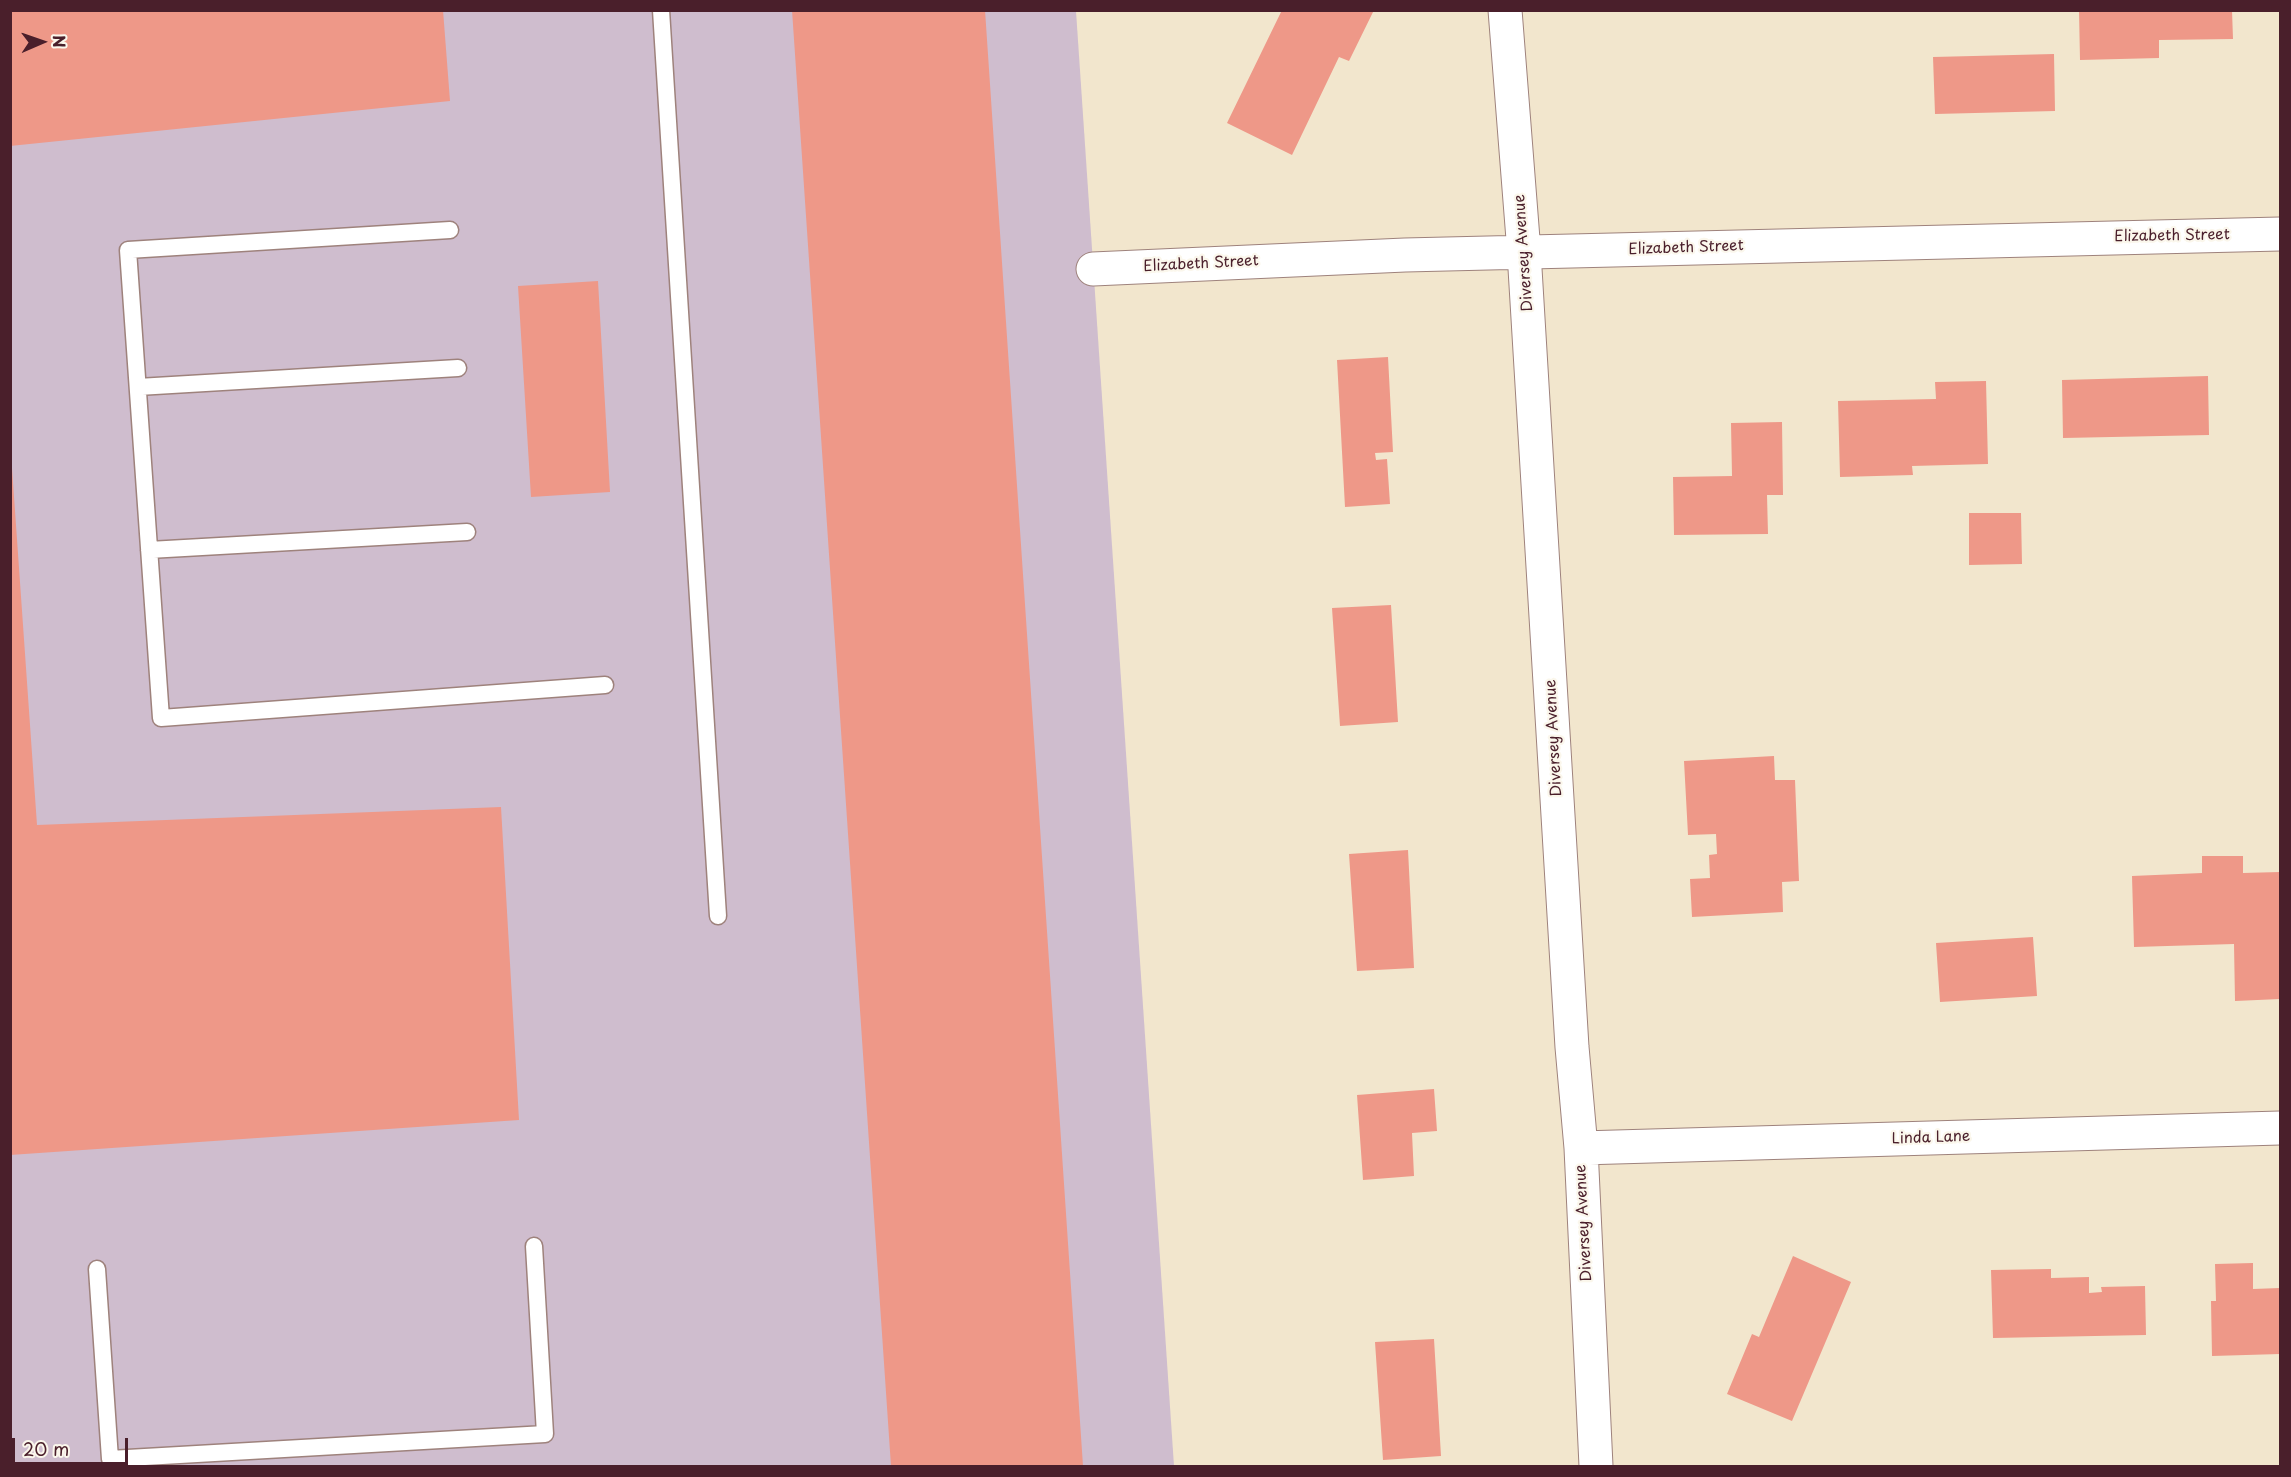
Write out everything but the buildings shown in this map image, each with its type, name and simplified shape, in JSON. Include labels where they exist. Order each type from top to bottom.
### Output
[{"type":"street","name":"Diversey Avenue","points":[[1505,10],[1524,252],[1572,1047],[1581,1149],[1596,1467]]},
{"type":"street","name":"Elizabeth Street","points":[[1093,269],[1393,255],[2280,234]]},
{"type":"street","name":"Linda Lane","points":[[1581,1149],[2280,1128]]},
{"type":"lane","points":[[661,10],[718,916]]},
{"type":"lane","points":[[450,230],[128,250],[161,718],[605,685]]},
{"type":"lane","points":[[138,387],[458,368]]},
{"type":"lane","points":[[149,550],[467,532]]},
{"type":"lane","points":[[97,1269],[110,1459],[545,1434],[534,1246]]},
{"type":"shaded area","points":[[10,11],[1076,11],[1174,1466],[11,1466]]}]
